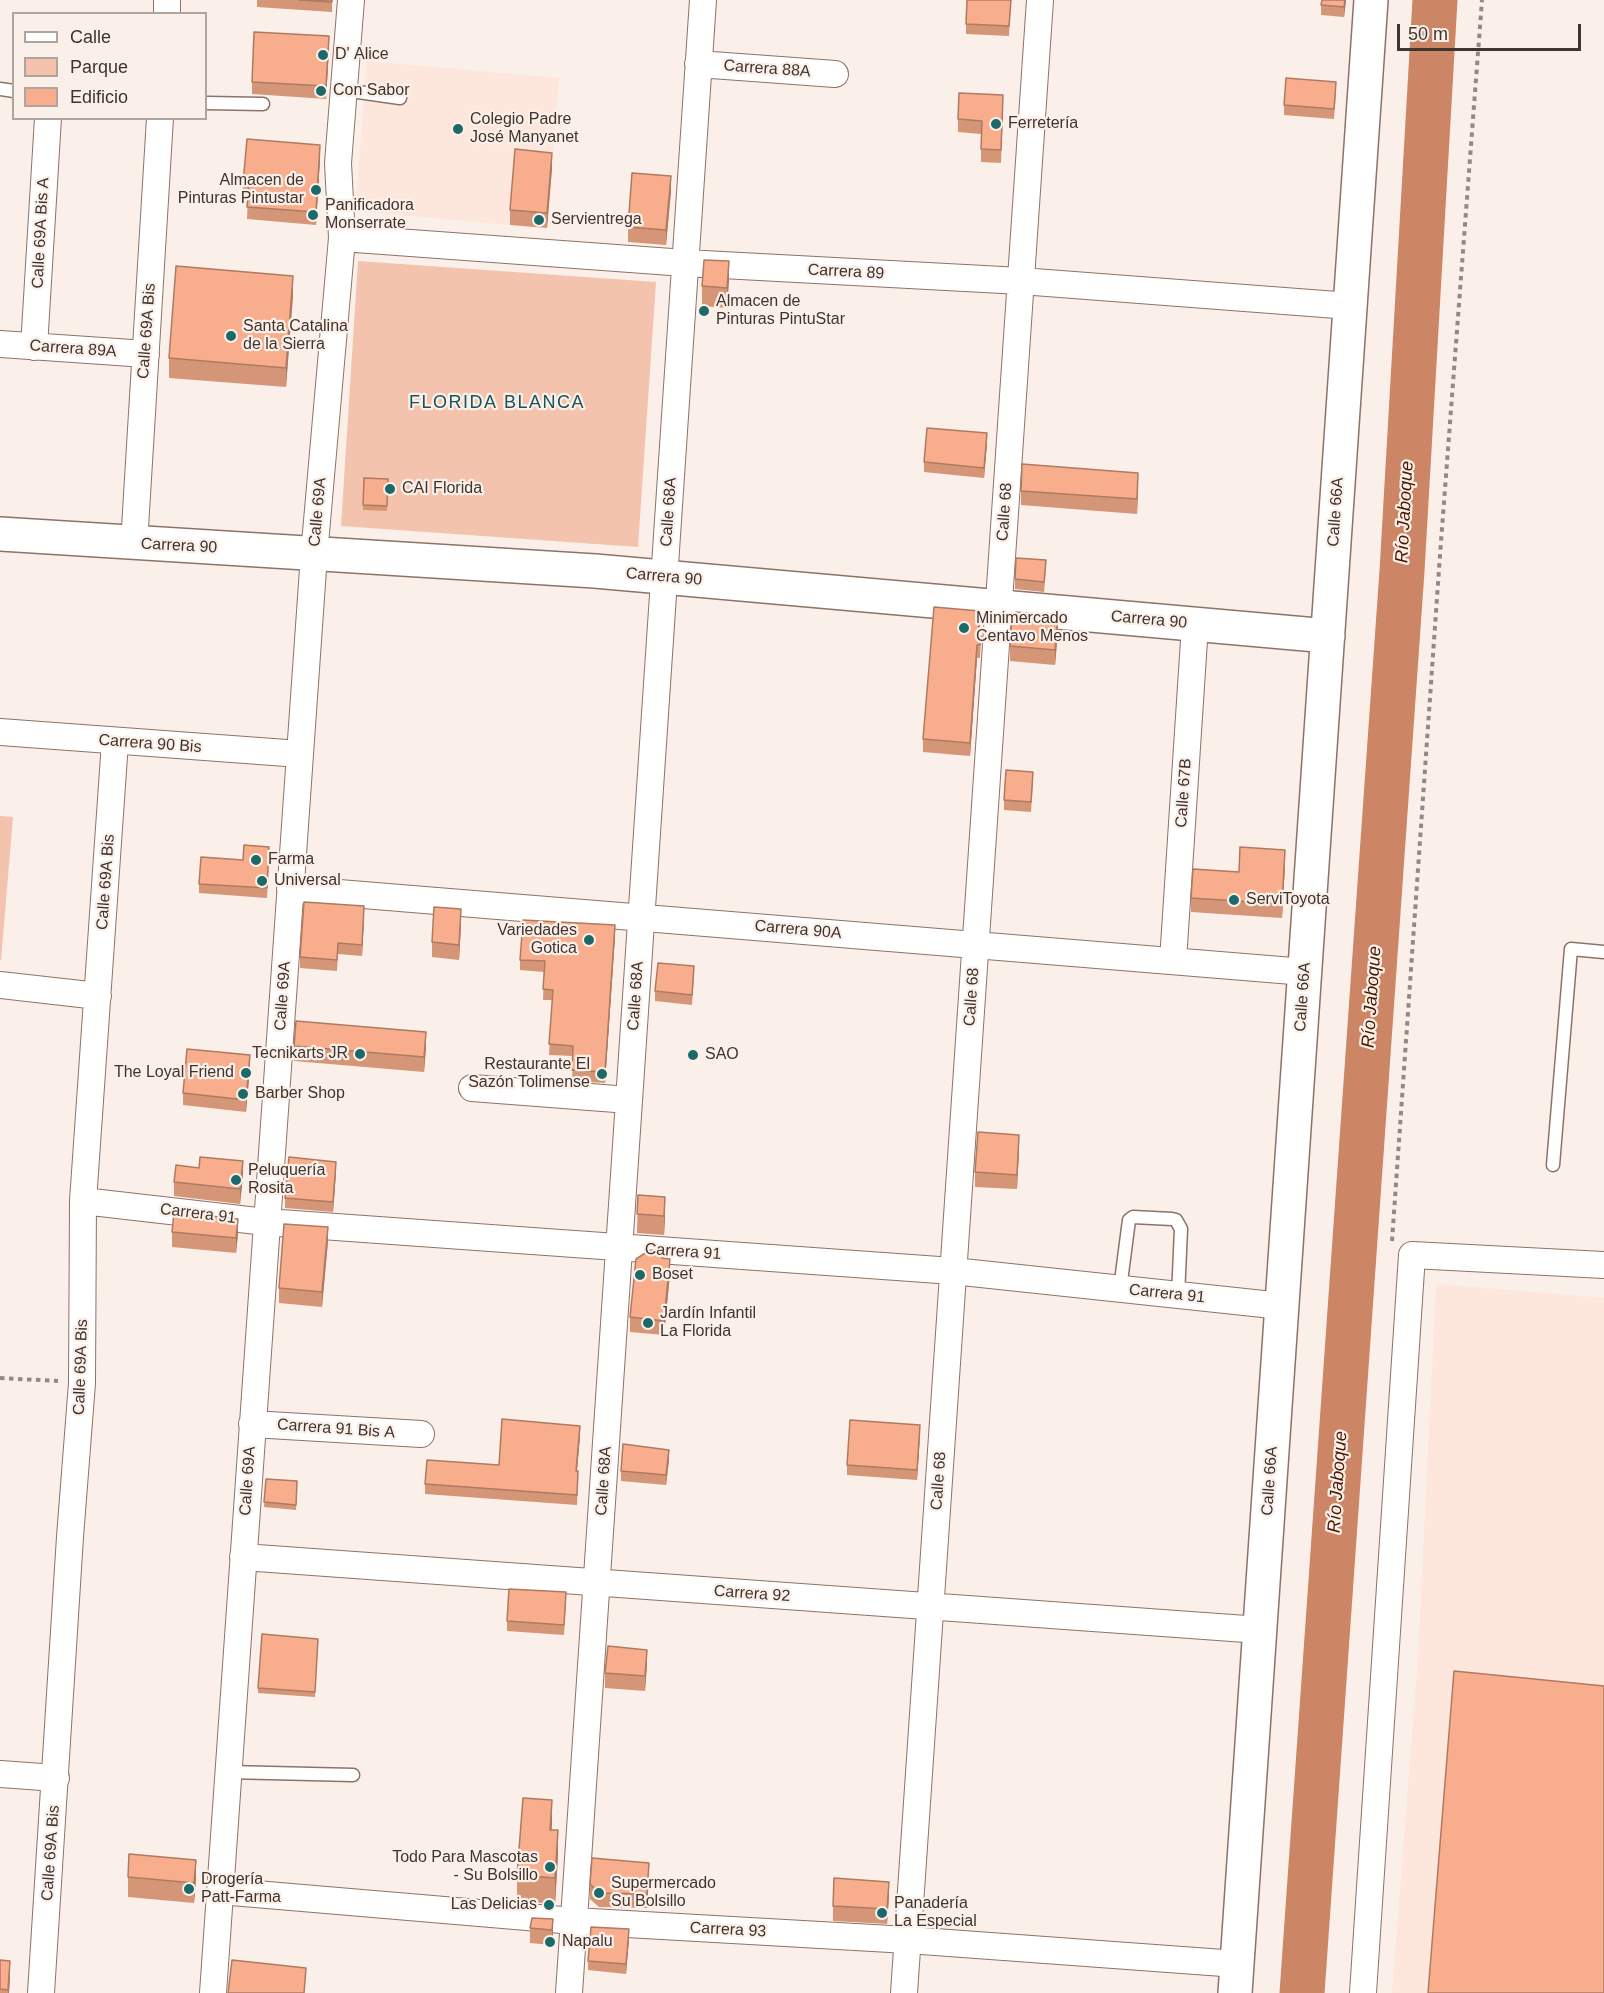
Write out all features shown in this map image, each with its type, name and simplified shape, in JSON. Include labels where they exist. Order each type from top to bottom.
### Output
[{"type":"street","name":"Calle 69A","points":[[213,1993],[314,555],[342,238],[339,163],[351,0]]},
{"type":"street","name":"Calle 68A","points":[[569,1993],[703,0]]},
{"type":"street","name":"Calle 68","points":[[904,1993],[1040,0]]},
{"type":"street","name":"Calle 66A","points":[[1236,1978],[1371,0]]},
{"type":"street","name":"Carrera 88A","points":[[698,64],[835,74]]},
{"type":"street","name":"Calle 69A Bis A","points":[[34,346],[48,120]]},
{"type":"street","name":"Calle 69A Bis","points":[[134,544],[160,120]]},
{"type":"street","name":"Carrera 89","points":[[342,238],[685,263],[1021,281],[1350,306]]},
{"type":"street","name":"Carrera 89A","points":[[0,344],[146,354]]},
{"type":"street","name":"Carrera 90","points":[[0,534],[595,571],[1328,636]]},
{"type":"street","name":"Calle 67B","points":[[1173,961],[1195,625]]},
{"type":"street","name":"Carrera 90 Bis","points":[[0,732],[300,754]]},
{"type":"street","name":"Calle 69A Bis","points":[[41,1993],[82,1383],[84,1201],[116,742]]},
{"type":"street","name":"Carrera 90A","points":[[290,889],[1305,972]]},
{"type":"street","points":[[0,985],[98,996]]},
{"type":"street","points":[[472,1088],[629,1100]]},
{"type":"street","name":"Carrera 91","points":[[84,1201],[266,1222],[953,1271],[1282,1306]]},
{"type":"street","points":[[1364,1993],[1402,1248],[1604,1265]]},
{"type":"street","name":"Carrera 91 Bis A","points":[[252,1424],[420,1434]]},
{"type":"street","name":"Carrera 92","points":[[243,1557],[1260,1630]]},
{"type":"street","points":[[0,1774],[56,1778]]},
{"type":"street","name":"Carrera 93","points":[[220,1891],[574,1921],[908,1940],[1236,1978]]},
{"type":"lane","points":[[344,90],[400,98]]},
{"type":"lane","points":[[207,103],[263,104]]},
{"type":"lane","points":[[1553,1165],[1571,949],[1604,952]]},
{"type":"lane","points":[[1120,1289],[1129,1220],[1133,1217],[1172,1219],[1176,1220],[1180,1229],[1178,1296]]},
{"type":"lane","points":[[228,1772],[353,1775]]},
{"type":"path","points":[[1402,1248],[1440,567],[1482,0]]},
{"type":"path","points":[[0,1378],[82,1383]]},
{"type":"shaded area","name":"Colegio Padre José Manyanet","points":[[367,61],[559,78],[552,168],[515,164],[510,225],[355,211]]},
{"type":"shaded area","points":[[1436,1284],[1604,1298],[1604,1993],[1392,1993],[1418,1658]]},
{"type":"green space","points":[[358,261],[656,282],[638,547],[341,526]]},
{"type":"green space","points":[[0,816],[13,817],[1,960],[0,960]]},
{"type":"building","points":[[299,0],[332,0],[332,2]]},
{"type":"building","points":[[967,0],[1011,0],[1009,26],[966,24]]},
{"type":"building","points":[[1322,0],[1345,0],[1344,7],[1321,5]]},
{"type":"building","points":[[254,32],[329,36],[326,86],[252,82]]},
{"type":"building","points":[[1286,78],[1336,82],[1334,109],[1284,105]]},
{"type":"building","points":[[959,93],[1003,95],[1001,150],[981,149],[982,121],[958,119]]},
{"type":"building","points":[[247,139],[320,145],[316,212],[247,207],[249,183],[243,183]]},
{"type":"building","points":[[515,149],[552,153],[547,213],[510,210]]},
{"type":"building","points":[[632,173],[671,176],[666,230],[628,227]]},
{"type":"building","points":[[704,260],[729,261],[727,288],[702,286]]},
{"type":"building","name":"Santa Catalina de la Sierra","points":[[176,266],[293,276],[286,368],[169,358]]},
{"type":"building","points":[[927,428],[987,433],[984,468],[924,462]]},
{"type":"building","points":[[1022,464],[1138,473],[1137,499],[1021,491]]},
{"type":"building","points":[[364,478],[388,479],[387,506],[363,505]]},
{"type":"building","points":[[1016,558],[1046,560],[1044,582],[1015,579]]},
{"type":"building","points":[[934,607],[980,611],[978,638],[981,636],[980,645],[977,645],[970,743],[923,739]]},
{"type":"building","points":[[1016,612],[1058,616],[1055,650],[1010,646],[1012,615]]},
{"type":"building","points":[[1006,770],[1033,772],[1031,802],[1004,800]]},
{"type":"building","points":[[244,845],[269,847],[267,888],[199,884],[201,857],[243,860]]},
{"type":"building","points":[[1240,847],[1285,850],[1282,904],[1191,898],[1193,869],[1239,872]]},
{"type":"building","points":[[304,902],[364,906],[362,945],[338,943],[337,960],[300,957]]},
{"type":"building","points":[[434,907],[461,909],[459,945],[432,942]]},
{"type":"building","points":[[523,920],[615,925],[605,1072],[572,1070],[573,1046],[549,1044],[553,990],[543,989],[545,961],[520,960]]},
{"type":"building","points":[[658,963],[694,966],[692,995],[655,991]]},
{"type":"building","points":[[296,1021],[426,1032],[424,1057],[294,1046]]},
{"type":"building","points":[[187,1049],[250,1055],[246,1100],[183,1093]]},
{"type":"building","points":[[978,1132],[1019,1135],[1017,1175],[975,1172]]},
{"type":"building","points":[[200,1157],[243,1161],[240,1189],[174,1182],[176,1165],[199,1168]]},
{"type":"building","points":[[289,1157],[336,1162],[333,1202],[285,1198]]},
{"type":"building","points":[[638,1195],[665,1197],[664,1216],[637,1214]]},
{"type":"building","points":[[174,1212],[238,1219],[236,1238],[172,1232]]},
{"type":"building","points":[[284,1224],[328,1227],[322,1292],[279,1288]]},
{"type":"building","points":[[650,1250],[662,1251],[662,1258],[670,1259],[664,1321],[630,1317],[636,1259]]},
{"type":"building","points":[[502,1419],[580,1426],[576,1471],[578,1471],[577,1495],[425,1484],[427,1460],[499,1465]]},
{"type":"building","points":[[850,1420],[920,1425],[917,1470],[847,1465]]},
{"type":"building","points":[[623,1444],[669,1450],[666,1475],[621,1471]]},
{"type":"building","points":[[266,1479],[297,1481],[296,1505],[264,1502]]},
{"type":"building","points":[[509,1589],[566,1592],[564,1625],[507,1621]]},
{"type":"building","points":[[262,1634],[318,1639],[315,1692],[258,1688]]},
{"type":"building","points":[[608,1646],[647,1650],[645,1676],[605,1673]]},
{"type":"building","points":[[1454,1671],[1604,1686],[1604,1993],[1428,1993]]},
{"type":"building","points":[[523,1798],[552,1800],[550,1830],[558,1830],[555,1878],[517,1875]]},
{"type":"building","points":[[129,1854],[196,1860],[194,1883],[128,1877]]},
{"type":"building","points":[[592,1858],[649,1863],[647,1894],[599,1893],[590,1884]]},
{"type":"building","points":[[834,1878],[889,1882],[887,1909],[833,1906]]},
{"type":"building","points":[[532,1918],[553,1919],[552,1930],[530,1928]]},
{"type":"building","points":[[591,1927],[629,1929],[626,1964],[588,1961]]},
{"type":"building","points":[[0,1960],[10,1961],[8,1990],[0,1989]]},
{"type":"building","points":[[232,1960],[306,1968],[304,1993],[228,1993]]},
{"type":"waterway","name":"Río Jaboque","points":[[1302,1993],[1402,571],[1435,0]]},
{"type":"place","name":"D' Alice","points":[[323,55]]},
{"type":"place","name":"Con Sabor","points":[[321,91]]},
{"type":"place","name":"Ferretería","points":[[996,124]]},
{"type":"place","name":"Colegio Padre José Manyanet","points":[[458,129]]},
{"type":"place","name":"Almacen de Pinturas Pintustar","points":[[316,190]]},
{"type":"place","name":"Panificadora Monserrate","points":[[313,215]]},
{"type":"place","name":"Servientrega","points":[[539,220]]},
{"type":"place","name":"Almacen de Pinturas PintuStar","points":[[704,311]]},
{"type":"place","name":"Santa Catalina de la Sierra","points":[[231,336]]},
{"type":"place","name":"CAI Florida","points":[[390,489]]},
{"type":"place","name":"Minimercado Centavo Menos","points":[[964,628]]},
{"type":"place","name":"Farma","points":[[256,860]]},
{"type":"place","name":"Universal","points":[[262,881]]},
{"type":"place","name":"ServiToyota","points":[[1234,900]]},
{"type":"place","name":"Variedades Gotica","points":[[589,940]]},
{"type":"place","name":"Tecnikarts JR","points":[[360,1054]]},
{"type":"place","name":"SAO","points":[[693,1055]]},
{"type":"place","name":"The Loyal Friend","points":[[246,1073]]},
{"type":"place","name":"Restaurante El Sazón Tolimense","points":[[602,1074]]},
{"type":"place","name":"Barber Shop","points":[[243,1094]]},
{"type":"place","name":"Peluquería Rosita","points":[[236,1180]]},
{"type":"place","name":"Boset","points":[[640,1275]]},
{"type":"place","name":"Jardín Infantil La Florida","points":[[648,1323]]},
{"type":"place","name":"Todo Para Mascotas - Su Bolsillo","points":[[550,1867]]},
{"type":"place","name":"Drogería Patt-Farma","points":[[189,1889]]},
{"type":"place","name":"Supermercado Su Bolsillo","points":[[599,1893]]},
{"type":"place","name":"Las Delicias","points":[[549,1905]]},
{"type":"place","name":"Panadería La Especial","points":[[882,1913]]},
{"type":"place","name":"Napalu","points":[[550,1942]]},
{"type":"district","name":"FLORIDA BLANCA","points":[[497,403]]}]
